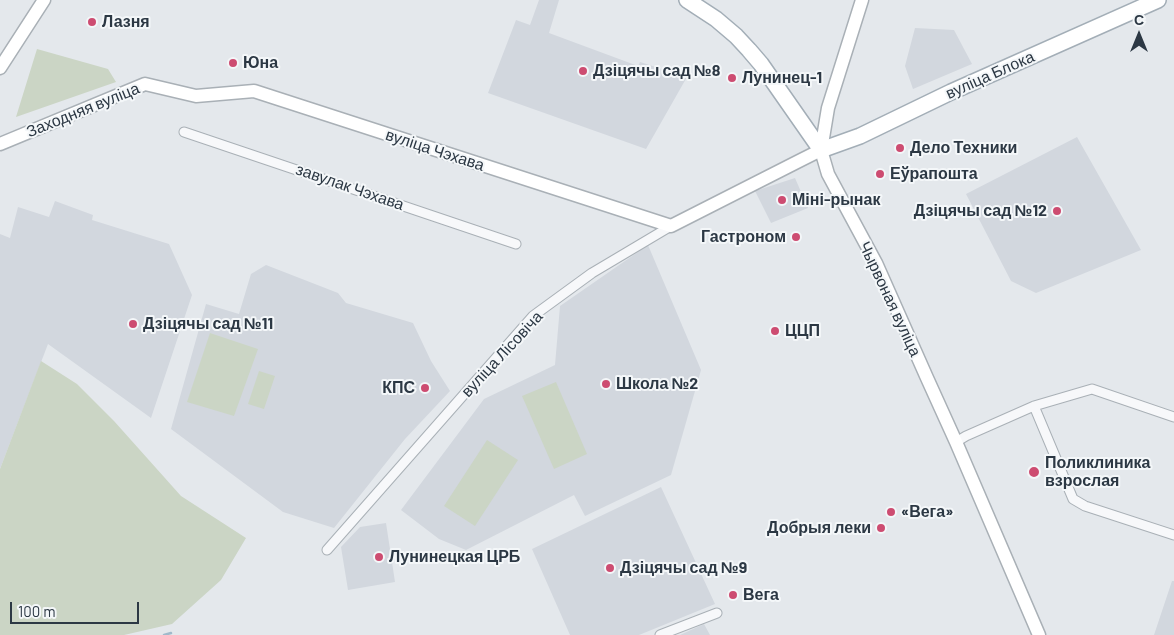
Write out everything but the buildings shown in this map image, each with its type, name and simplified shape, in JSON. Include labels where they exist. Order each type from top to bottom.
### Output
[{"type":"main road","name":"Чырвоная вуліца","points":[[687,0],[716,19],[749,50],[761,64],[821,150]]},
{"type":"main road","name":"вуліца Блока","points":[[821,150],[860,136],[951,92],[1158,0]]},
{"type":"street","points":[[0,68],[44,0]]},
{"type":"street","points":[[821,150],[828,108],[862,0]]},
{"type":"street","name":"Заходняя вуліца","points":[[0,144],[145,84],[196,96]]},
{"type":"street","name":"вуліца Чэхава","points":[[196,96],[254,91],[671,226]]},
{"type":"street","name":"завулак Чэхава","points":[[184,132],[516,244]]},
{"type":"street","name":"вуліца Лісовіча","points":[[327,550],[533,316],[592,273],[671,226],[821,150]]},
{"type":"street","name":"Чырвоная вуліца","points":[[821,150],[828,174],[876,263],[1039,635]]},
{"type":"street","points":[[956,442],[1034,406],[1092,389],[1174,416]]},
{"type":"street","points":[[1034,406],[1073,499],[1085,506],[1174,535]]},
{"type":"street","points":[[660,635],[717,612]]},
{"type":"shaded area","name":"Дзіцячы сад №8","points":[[539,0],[559,0],[549,33],[638,66],[640,62],[687,77],[646,149],[488,93],[516,20],[530,25]]},
{"type":"shaded area","points":[[915,28],[954,30],[972,64],[913,89],[905,66]]},
{"type":"shaded area","points":[[1077,137],[1141,250],[1036,293],[1011,281],[966,194]]},
{"type":"shaded area","name":"Міні-рынак","points":[[795,178],[808,208],[771,223],[755,191]]},
{"type":"shaded area","points":[[55,201],[93,215],[92,220],[169,244],[192,295],[151,418],[48,344],[0,469],[0,234],[10,238],[18,207],[49,217]]},
{"type":"shaded area","name":"Школа №2","points":[[648,245],[701,370],[671,475],[585,516],[574,495],[466,550],[439,539],[401,510],[484,399],[555,365],[560,306]]},
{"type":"shaded area","points":[[266,265],[338,293],[346,303],[413,323],[431,361],[450,391],[405,439],[334,528],[283,512],[171,429],[206,304],[239,314],[251,274]]},
{"type":"shaded area","points":[[661,487],[715,604],[639,635],[570,635],[532,549]]},
{"type":"shaded area","points":[[386,523],[395,582],[348,590],[341,547],[360,527]]},
{"type":"shaded area","points":[[1172,581],[1174,581],[1174,635],[1154,635]]},
{"type":"shaded area","points":[[704,624],[710,635],[680,635]]},
{"type":"green space","points":[[37,49],[108,69],[116,82],[16,117]]},
{"type":"green space","points":[[210,333],[258,349],[234,416],[187,402]]},
{"type":"green space","points":[[41,361],[77,384],[114,421],[181,496],[246,538],[221,580],[172,624],[124,635],[0,635],[0,469]]},
{"type":"green space","points":[[259,371],[275,376],[264,409],[248,404]]},
{"type":"green space","points":[[556,382],[587,454],[554,469],[522,396]]},
{"type":"green space","points":[[487,440],[518,460],[475,526],[444,506]]},
{"type":"waterway","points":[[164,635],[171,633]]},
{"type":"place","name":"Лазня","points":[[92,22]]},
{"type":"place","name":"Юна","points":[[233,63]]},
{"type":"place","name":"Дзіцячы сад №8","points":[[583,71]]},
{"type":"place","name":"Лунинец-1","points":[[732,78]]},
{"type":"place","name":"Дело Техники","points":[[900,148]]},
{"type":"place","name":"Еўрапошта","points":[[880,174]]},
{"type":"place","name":"Міні-рынак","points":[[782,200]]},
{"type":"place","name":"Дзіцячы сад №12","points":[[1057,211]]},
{"type":"place","name":"Гастроном","points":[[796,237]]},
{"type":"place","name":"Дзіцячы сад №11","points":[[133,324]]},
{"type":"place","name":"ЦЦП","points":[[775,331]]},
{"type":"place","name":"Школа №2","points":[[606,384]]},
{"type":"place","name":"КПС","points":[[425,388]]},
{"type":"place","name":"Поликлиника взрослая","points":[[1034,472]]},
{"type":"place","name":"«Вега»","points":[[891,512]]},
{"type":"place","name":"Добрыя леки","points":[[881,528]]},
{"type":"place","name":"Лунинецкая ЦРБ","points":[[379,557]]},
{"type":"place","name":"Дзіцячы сад №9","points":[[610,568]]},
{"type":"place","name":"Вега","points":[[733,595]]}]
